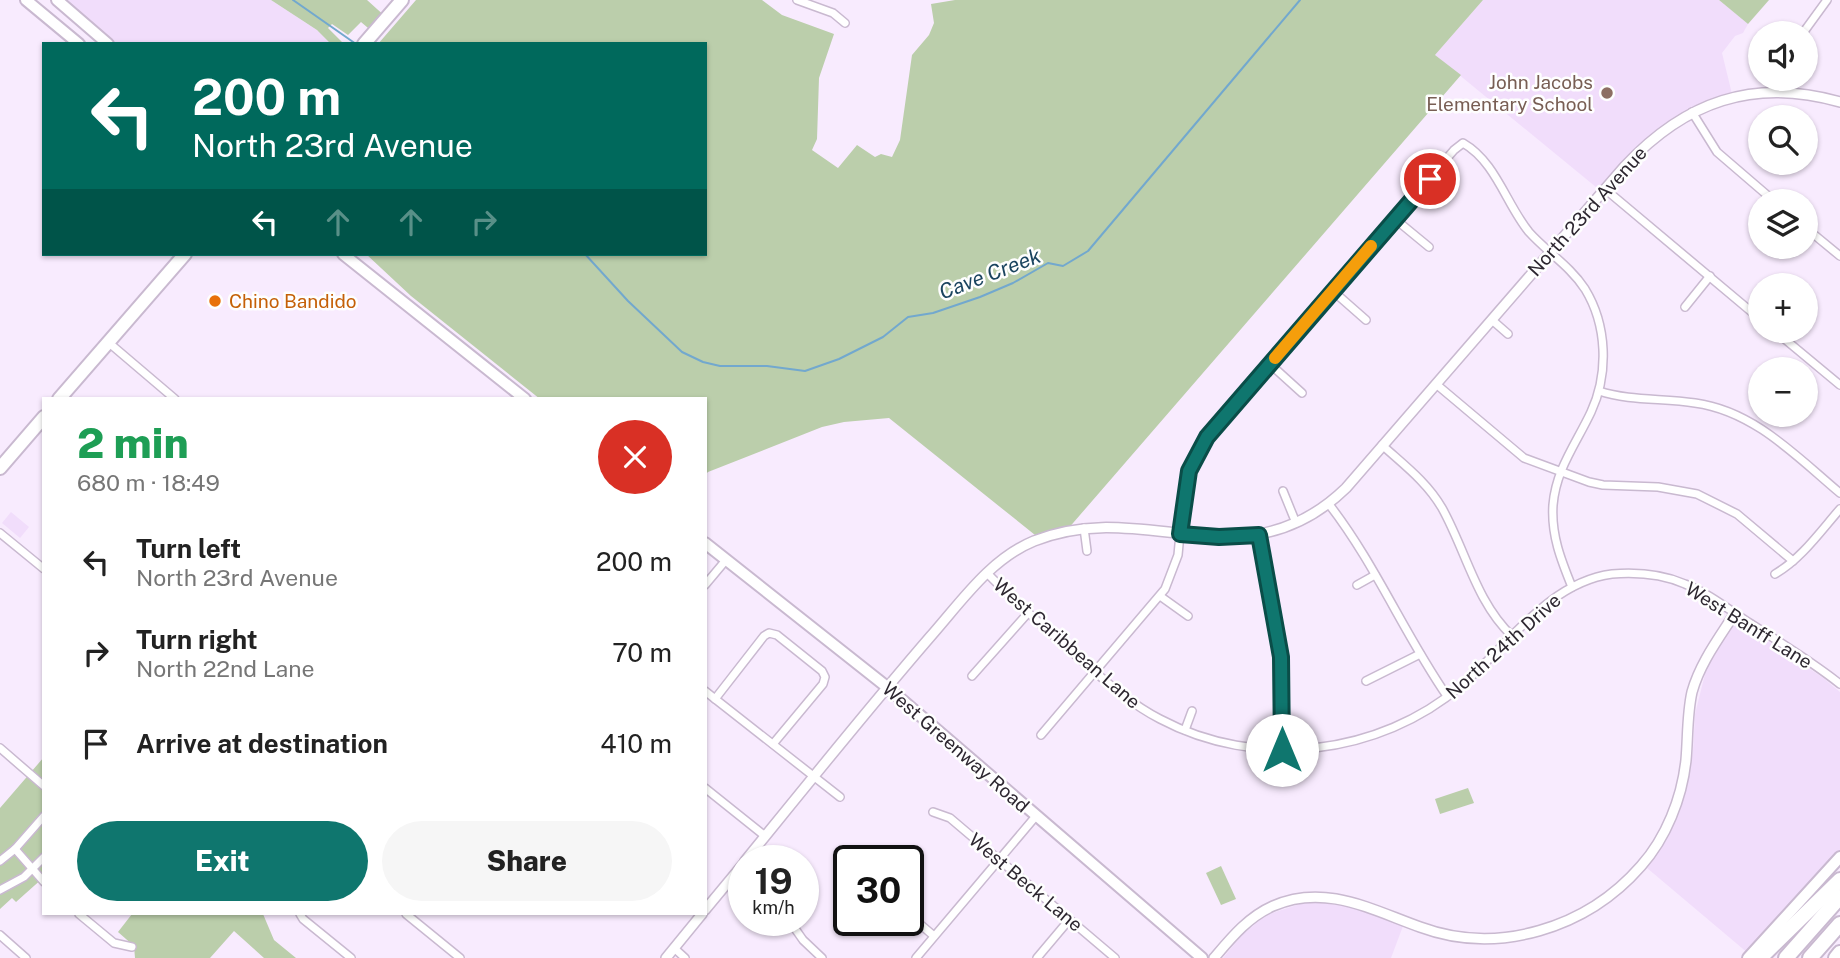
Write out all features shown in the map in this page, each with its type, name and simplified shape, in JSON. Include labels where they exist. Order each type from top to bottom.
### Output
[{"type":"highway","points":[[1760,958],[1840,880]]},
{"type":"highway","points":[[1786,958],[1840,897]]},
{"type":"highway","points":[[1797,958],[1840,909]]},
{"type":"highway","points":[[1810,958],[1840,924]]},
{"type":"highway","points":[[1821,958],[1840,936]]},
{"type":"highway","points":[[1836,958],[1840,953]]},
{"type":"main road","points":[[26,0],[77,42]]},
{"type":"main road","points":[[57,0],[106,42]]},
{"type":"main road","points":[[366,42],[402,0]]},
{"type":"main road","points":[[61,397],[183,256]]},
{"type":"main road","points":[[346,256],[522,397]]},
{"type":"main road","points":[[0,468],[42,419]]},
{"type":"main road","name":"West Greenway Road","points":[[707,545],[887,687],[1202,958]]},
{"type":"main road","points":[[1748,958],[1840,857]]},
{"type":"street","points":[[797,0],[833,13],[845,23]]},
{"type":"street","points":[[1812,21],[1827,0]]},
{"type":"street","name":"North 23rd Avenue","points":[[758,845],[887,687],[986,573],[1001,561],[1031,542],[1052,534],[1084,528],[1219,537],[1259,535],[1296,523],[1346,488],[1652,138],[1692,112],[1745,95],[1790,92],[1840,102]]},
{"type":"street","points":[[1692,112],[1717,152],[1760,189]]},
{"type":"street","name":"North 24th Drive","points":[[1282,750],[1349,743],[1405,722],[1447,696],[1552,600],[1572,587],[1560,560],[1553,526],[1553,505],[1560,473],[1590,414],[1598,391],[1603,348],[1597,315],[1579,281],[1525,226],[1483,160],[1463,143],[1395,219]]},
{"type":"street","points":[[1605,189],[1748,308]]},
{"type":"street","points":[[1041,735],[1160,596],[1175,567],[1185,488],[1189,471],[1200,448],[1395,219],[1429,247]]},
{"type":"street","points":[[1818,238],[1840,256]]},
{"type":"street","points":[[1685,307],[1710,276]]},
{"type":"street","points":[[1333,291],[1366,320]]},
{"type":"street","points":[[1492,320],[1508,334]]},
{"type":"street","points":[[108,342],[173,397]]},
{"type":"street","points":[[1790,343],[1839,382]]},
{"type":"street","points":[[1270,364],[1302,393]]},
{"type":"street","points":[[1436,384],[1515,452],[1538,465],[1602,485],[1658,487],[1697,494],[1737,514],[1793,561]]},
{"type":"street","points":[[1598,391],[1632,399],[1696,403],[1734,413],[1767,432],[1840,493]]},
{"type":"street","points":[[1382,445],[1416,474],[1434,497],[1488,606],[1512,636]]},
{"type":"street","points":[[1283,491],[1296,523]]},
{"type":"street","points":[[1328,503],[1348,529],[1447,696]]},
{"type":"street","points":[[1775,573],[1793,561],[1840,509]]},
{"type":"street","points":[[1084,528],[1087,551]]},
{"type":"street","points":[[0,533],[42,567]]},
{"type":"street","points":[[1259,535],[1281,657],[1282,750]]},
{"type":"street","points":[[707,583],[726,560]]},
{"type":"street","name":"West Caribbean Lane","points":[[986,573],[1095,672],[1154,716],[1185,730],[1241,747],[1282,750]]},
{"type":"street","points":[[1357,585],[1374,575]]},
{"type":"street","name":"West Banff Lane","points":[[1572,587],[1611,575],[1656,575],[1691,586],[1808,660],[1840,684]]},
{"type":"street","points":[[1160,596],[1188,616]]},
{"type":"street","points":[[972,676],[1028,613]]},
{"type":"street","points":[[1214,958],[1251,919],[1273,906],[1299,899],[1325,896],[1352,901],[1422,928],[1462,937],[1489,939],[1535,933],[1569,920],[1602,902],[1641,866],[1671,818],[1682,788],[1693,690],[1710,650],[1735,613]]},
{"type":"street","points":[[715,699],[764,636],[769,633],[777,635],[822,671],[825,677],[823,684],[773,744]]},
{"type":"street","points":[[1366,681],[1420,654]]},
{"type":"street","points":[[707,693],[840,797]]},
{"type":"street","points":[[1185,730],[1192,711]]},
{"type":"street","points":[[0,748],[42,784]]},
{"type":"street","points":[[707,790],[765,836]]},
{"type":"street","name":"West Beck Lane","points":[[933,812],[950,818],[1115,958]]},
{"type":"street","points":[[916,958],[1036,816]]},
{"type":"street","points":[[0,861],[15,849],[42,818]]},
{"type":"street","points":[[15,849],[42,880]]},
{"type":"street","points":[[0,890],[24,877],[42,859]]},
{"type":"street","name":"North 23rd Avenue","points":[[707,908],[728,883]]},
{"type":"street","points":[[80,915],[114,943],[132,947]]},
{"type":"street","points":[[301,915],[351,958]]},
{"type":"street","points":[[407,915],[460,958]]},
{"type":"street","name":"North 23rd Avenue","points":[[666,958],[702,915]]},
{"type":"street","points":[[1037,958],[1069,920]]},
{"type":"street","points":[[924,928],[934,936]]},
{"type":"street","points":[[0,935],[26,958]]},
{"type":"street","points":[[800,936],[822,958]]},
{"type":"street","points":[[674,948],[685,958]]},
{"type":"shaded area","points":[[66,0],[271,0],[317,30],[330,42],[114,42]]},
{"type":"shaded area","name":"John Jacobs Elementary School","points":[[1483,0],[1719,0],[1748,24],[1743,33],[1735,36],[1722,53],[1733,98],[1683,117],[1602,192],[1435,55]]},
{"type":"shaded area","points":[[11,512],[29,527],[20,538],[2,523]]},
{"type":"shaded area","points":[[1737,624],[1743,625],[1822,677],[1840,692],[1840,853],[1749,954],[1647,868],[1666,841],[1687,787],[1695,714],[1706,670],[1729,630]]},
{"type":"shaded area","points":[[1315,902],[1351,907],[1403,926],[1391,958],[1223,958],[1242,935],[1266,915]]},
{"type":"green space","points":[[271,0],[367,0],[387,18],[374,33],[361,22],[348,35],[332,24],[328,28],[342,42],[329,42],[317,30]]},
{"type":"green space","points":[[416,0],[762,0],[782,15],[834,34],[819,78],[817,139],[812,150],[838,168],[857,145],[875,157],[881,154],[892,157],[900,140],[912,55],[929,35],[934,23],[931,4],[955,0],[1483,0],[1435,55],[1461,75],[1067,530],[1040,539],[889,418],[822,427],[707,473],[707,397],[537,397],[411,296],[368,256],[707,256],[707,42],[380,42]]},
{"type":"green space","points":[[1719,0],[1769,0],[1748,24]]},
{"type":"green space","points":[[42,759],[42,879],[16,902],[12,898],[0,909],[0,808]]},
{"type":"green space","points":[[1468,788],[1474,803],[1440,814],[1435,799]]},
{"type":"green space","points":[[1221,866],[1236,899],[1221,905],[1206,873]]},
{"type":"green space","points":[[131,915],[263,915],[274,940],[296,958],[264,958],[234,931],[210,958],[135,958],[134,946],[118,932]]},
{"type":"waterway","name":"Cave Creek","points":[[293,0],[353,42]]},
{"type":"waterway","name":"Cave Creek","points":[[587,256],[628,301],[682,352],[703,362],[720,366],[767,366],[805,371],[839,359],[883,337],[908,317],[933,313],[980,297],[1013,283],[1048,263],[1063,266],[1088,251],[1300,0]]},
{"type":"slow traffic","points":[[1275,358],[1371,246]]},
{"type":"place","name":"John Jacobs Elementary School","points":[[1607,93]]},
{"type":"place","name":"Chino Bandido","points":[[215,301]]},
{"type":"route","points":[[1282,750],[1281,657],[1259,535],[1236,538],[1180,534],[1189,471],[1207,437],[1430,179]]}]
